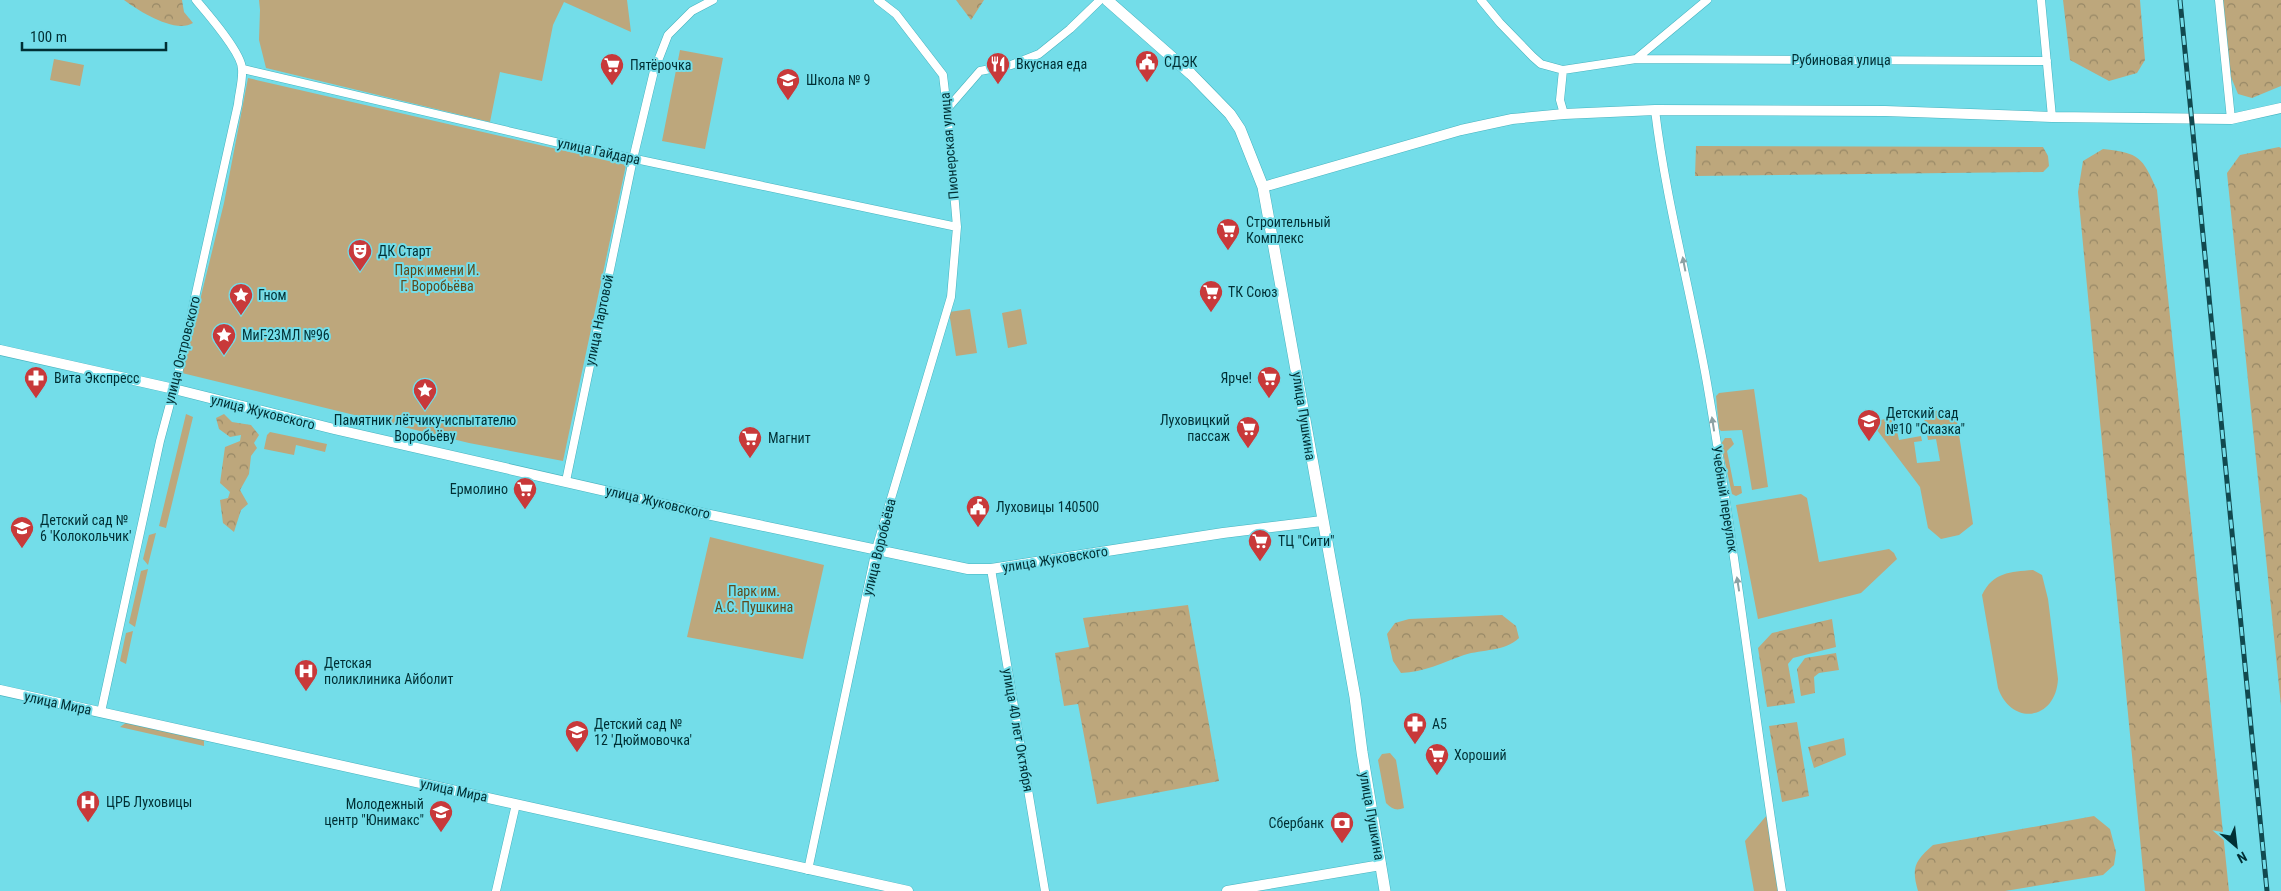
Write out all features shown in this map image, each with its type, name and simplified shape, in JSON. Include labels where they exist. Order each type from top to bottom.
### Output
[{"type":"main road","name":"улица Пушкина","points":[[1107,0],[1191,74],[1230,114],[1240,129],[1263,187],[1355,697],[1385,891]]},
{"type":"street","points":[[196,0],[223,33],[241,62],[242,69]]},
{"type":"street","points":[[633,158],[654,71],[668,35],[692,11],[713,0]]},
{"type":"street","name":"Пионерская улица","points":[[878,0],[896,14],[942,76],[947,109],[957,227]]},
{"type":"street","points":[[947,109],[980,71],[1011,65],[1040,54],[1100,0]]},
{"type":"street","points":[[1636,59],[1706,0]]},
{"type":"street","points":[[2041,0],[2052,117]]},
{"type":"street","points":[[2219,0],[2231,119]]},
{"type":"street","points":[[1485,1],[1500,24],[1533,58],[1541,64],[1563,70],[1560,100],[1564,114]]},
{"type":"street","name":"Рубиновая улица","points":[[1563,70],[1636,59],[2047,61]]},
{"type":"street","name":"улица Гайдара","points":[[242,69],[633,158],[957,227]]},
{"type":"street","name":"улица Островского","points":[[101,712],[160,441],[174,389],[236,113],[242,69]]},
{"type":"street","points":[[1263,187],[1461,130],[1512,120],[1564,114],[1654,110],[1885,111],[2052,117],[2231,119],[2281,108]]},
{"type":"street","name":"Учебный переулок","points":[[1654,110],[1707,382],[1746,632],[1782,891]]},
{"type":"street","name":"улица Нартовой","points":[[566,481],[633,158]]},
{"type":"street","name":"улица Воробьёва","points":[[808,870],[876,550],[950,297],[957,227]]},
{"type":"street","name":"улица Жуковского","points":[[0,350],[174,389],[334,430],[706,514],[968,570],[992,569],[1223,533],[1322,521]]},
{"type":"street","name":"улица 40 лет Октября","points":[[992,569],[1045,891]]},
{"type":"street","name":"улица Мира","points":[[0,690],[908,891]]},
{"type":"street","points":[[496,891],[516,804]]},
{"type":"street","points":[[1227,891],[1381,865]]},
{"type":"green space","points":[[124,0],[182,0],[184,12],[193,23],[177,26],[157,20]]},
{"type":"green space","points":[[259,0],[627,0],[631,32],[564,2],[553,25],[542,81],[500,72],[490,122],[266,68],[259,40]]},
{"type":"green space","points":[[956,0],[984,0],[971,20]]},
{"type":"green space","points":[[2063,0],[2140,0],[2145,60],[2137,73],[2109,81],[2070,60]]},
{"type":"green space","points":[[2221,0],[2281,0],[2281,86],[2252,98],[2238,94],[2231,77]]},
{"type":"green space","points":[[680,50],[723,58],[705,149],[662,141]]},
{"type":"green space","points":[[54,59],[84,65],[80,86],[50,80]]},
{"type":"green space","name":"Парк имени И. Г. Воробьёва","points":[[248,78],[626,165],[563,461],[469,443],[182,373],[224,203]]},
{"type":"green space","points":[[1696,146],[2043,147],[2048,156],[2049,166],[2043,172],[1695,176]]},
{"type":"green space","points":[[2281,148],[2281,706],[2227,173],[2240,155]]},
{"type":"green space","points":[[2103,149],[2125,152],[2138,159],[2147,170],[2157,190],[2229,891],[2145,891],[2078,192],[2083,161]]},
{"type":"green space","points":[[970,309],[977,353],[956,356],[949,312]]},
{"type":"green space","points":[[1021,309],[1027,344],[1008,348],[1002,313]]},
{"type":"green space","points":[[1754,389],[1768,487],[1752,490],[1742,430],[1721,431],[1719,429],[1716,396],[1719,393]]},
{"type":"green space","points":[[1955,409],[1973,524],[1959,535],[1941,539],[1928,528],[1920,487],[1877,430],[1876,421],[1894,417],[1899,440],[1921,436],[1922,441],[1914,442],[1917,463],[1940,461],[1936,439],[1928,440],[1923,412]]},
{"type":"green space","points":[[186,414],[193,417],[166,528],[159,526]]},
{"type":"green space","points":[[224,414],[232,422],[251,425],[259,435],[254,443],[257,448],[251,456],[249,474],[240,490],[248,504],[241,510],[234,532],[223,523],[220,500],[228,498],[230,492],[220,483],[225,447],[240,441],[241,435],[230,437],[219,429],[216,418]]},
{"type":"green space","points":[[270,432],[327,444],[325,452],[296,445],[294,455],[264,449],[267,435]]},
{"type":"green space","points":[[1725,438],[1731,438],[1734,444],[1727,451],[1734,486],[1741,486],[1742,493],[1736,496],[1732,494],[1721,444]]},
{"type":"green space","points":[[1801,494],[1807,498],[1819,562],[1889,549],[1897,559],[1861,593],[1758,619],[1736,505]]},
{"type":"green space","points":[[156,533],[148,565],[143,559],[149,535]]},
{"type":"green space","name":"Парк им. А.С. Пушкина","points":[[710,537],[824,565],[803,659],[687,637]]},
{"type":"green space","points":[[148,569],[135,627],[129,623],[141,571]]},
{"type":"green space","points":[[2033,570],[2042,575],[2048,599],[2058,679],[2055,693],[2050,703],[2042,710],[2032,714],[2013,709],[1998,688],[1982,595],[1991,582],[2003,575]]},
{"type":"green space","points":[[1188,605],[1219,781],[1097,804],[1078,704],[1064,706],[1055,653],[1089,647],[1083,618]]},
{"type":"green space","points":[[1502,615],[1516,626],[1519,638],[1507,646],[1471,653],[1417,671],[1401,673],[1393,661],[1387,634],[1395,623],[1409,619]]},
{"type":"green space","points":[[1832,619],[1836,647],[1793,658],[1788,664],[1795,703],[1767,707],[1758,648],[1772,633]]},
{"type":"green space","points":[[133,631],[126,664],[120,661],[126,633]]},
{"type":"green space","points":[[1836,653],[1839,670],[1819,673],[1814,677],[1815,693],[1801,696],[1797,669],[1805,658]]},
{"type":"green space","points":[[127,722],[204,740],[204,746],[120,727]]},
{"type":"green space","points":[[1797,722],[1809,796],[1782,802],[1769,726]]},
{"type":"green space","points":[[1844,738],[1846,755],[1814,768],[1808,747]]},
{"type":"green space","points":[[1390,753],[1396,760],[1404,808],[1401,809],[1394,809],[1386,803],[1378,760],[1382,754]]},
{"type":"green space","points":[[1767,815],[1780,891],[1754,891],[1745,841]]},
{"type":"green space","points":[[2094,816],[2110,829],[2116,852],[2114,865],[2103,875],[2005,891],[1918,891],[1915,876],[1916,865],[1918,860],[1933,845]]},
{"type":"railway","points":[[2180,0],[2267,891]]},
{"type":"place","name":"СДЭК","points":[[1147,83]]},
{"type":"place","name":"Вкусная еда","points":[[998,85]]},
{"type":"place","name":"Пятёрочка","points":[[612,86]]},
{"type":"place","name":"Школа № 9","points":[[788,101]]},
{"type":"place","name":"Строительный Комплекс","points":[[1228,251]]},
{"type":"place","name":"ДК Старт","points":[[360,272]]},
{"type":"place","name":"ТК Союз","points":[[1211,313]]},
{"type":"place","name":"Гном","points":[[241,316]]},
{"type":"place","name":"МиГ-23МЛ №96","points":[[224,356]]},
{"type":"place","name":"Вита Экспресс","points":[[36,399]]},
{"type":"place","name":"Ярче!","points":[[1269,399]]},
{"type":"place","name":"Памятник лётчику-испытателю Воробьёву","points":[[425,411]]},
{"type":"place","name":"Детский сад №10 \"Сказка\"","points":[[1869,442]]},
{"type":"place","name":"Луховицкий пассаж","points":[[1248,449]]},
{"type":"place","name":"Магнит","points":[[750,459]]},
{"type":"place","name":"Ермолино","points":[[525,510]]},
{"type":"place","name":"Луховицы 140500","points":[[978,528]]},
{"type":"place","name":"Детский сад № 6 'Колокольчик'","points":[[22,549]]},
{"type":"place","name":"ТЦ \"Сити\"","points":[[1260,562]]},
{"type":"place","name":"Детская поликлиника Айболит","points":[[306,692]]},
{"type":"place","name":"А5","points":[[1415,745]]},
{"type":"place","name":"Детский сад № 12 'Дюймовочка'","points":[[577,753]]},
{"type":"place","name":"Хороший","points":[[1437,776]]},
{"type":"place","name":"ЦРБ Луховицы","points":[[88,823]]},
{"type":"place","name":"Молодежный центр \"Юнимакс\"","points":[[441,833]]},
{"type":"place","name":"Сбербанк","points":[[1342,844]]}]
